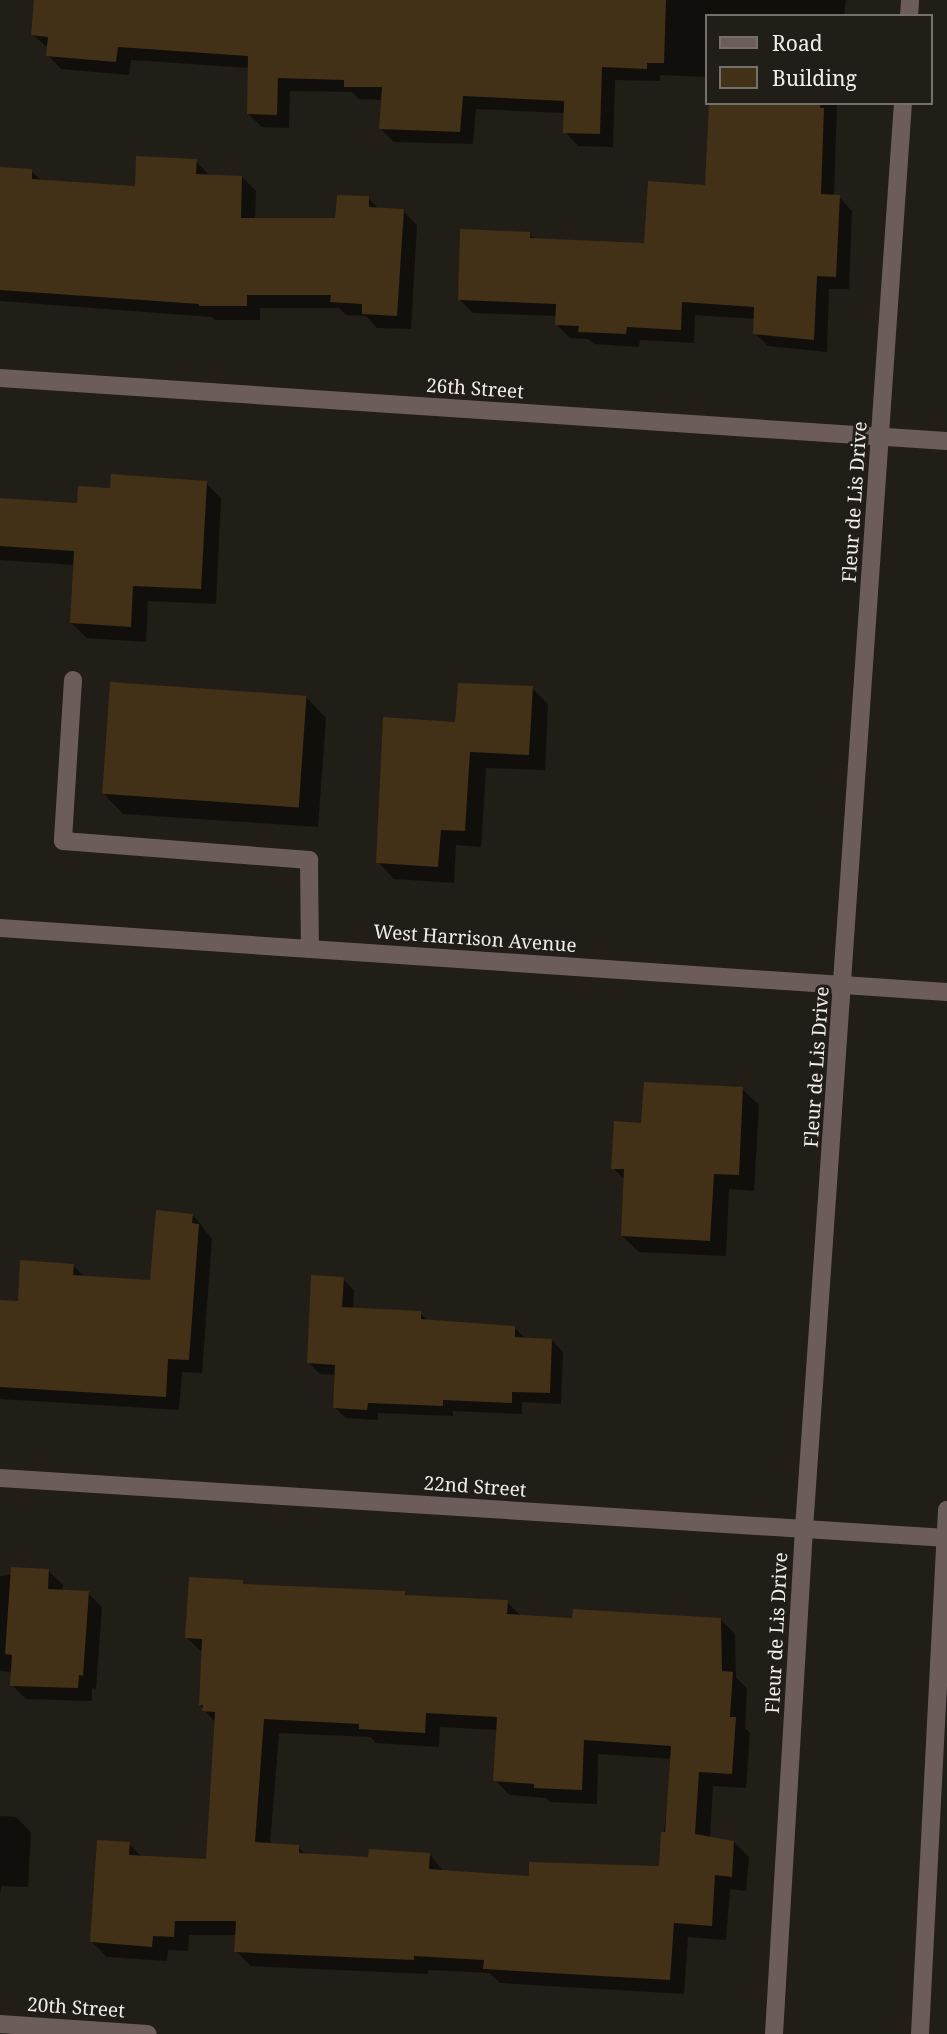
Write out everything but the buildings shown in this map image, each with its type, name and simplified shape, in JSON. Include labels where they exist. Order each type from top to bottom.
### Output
[{"type":"street","name":"Fleur de Lis Drive","points":[[774,2034],[804,1529],[844,984],[903,105]]},
{"type":"street","name":"26th Street","points":[[0,378],[947,441]]},
{"type":"street","points":[[72,680],[63,841],[309,860],[310,949]]},
{"type":"street","name":"West Harrison Avenue","points":[[0,928],[947,992]]},
{"type":"street","name":"22nd Street","points":[[0,1478],[946,1538]]},
{"type":"street","points":[[920,2034],[947,1510]]},
{"type":"street","name":"20th Street","points":[[0,2024],[149,2034]]}]
